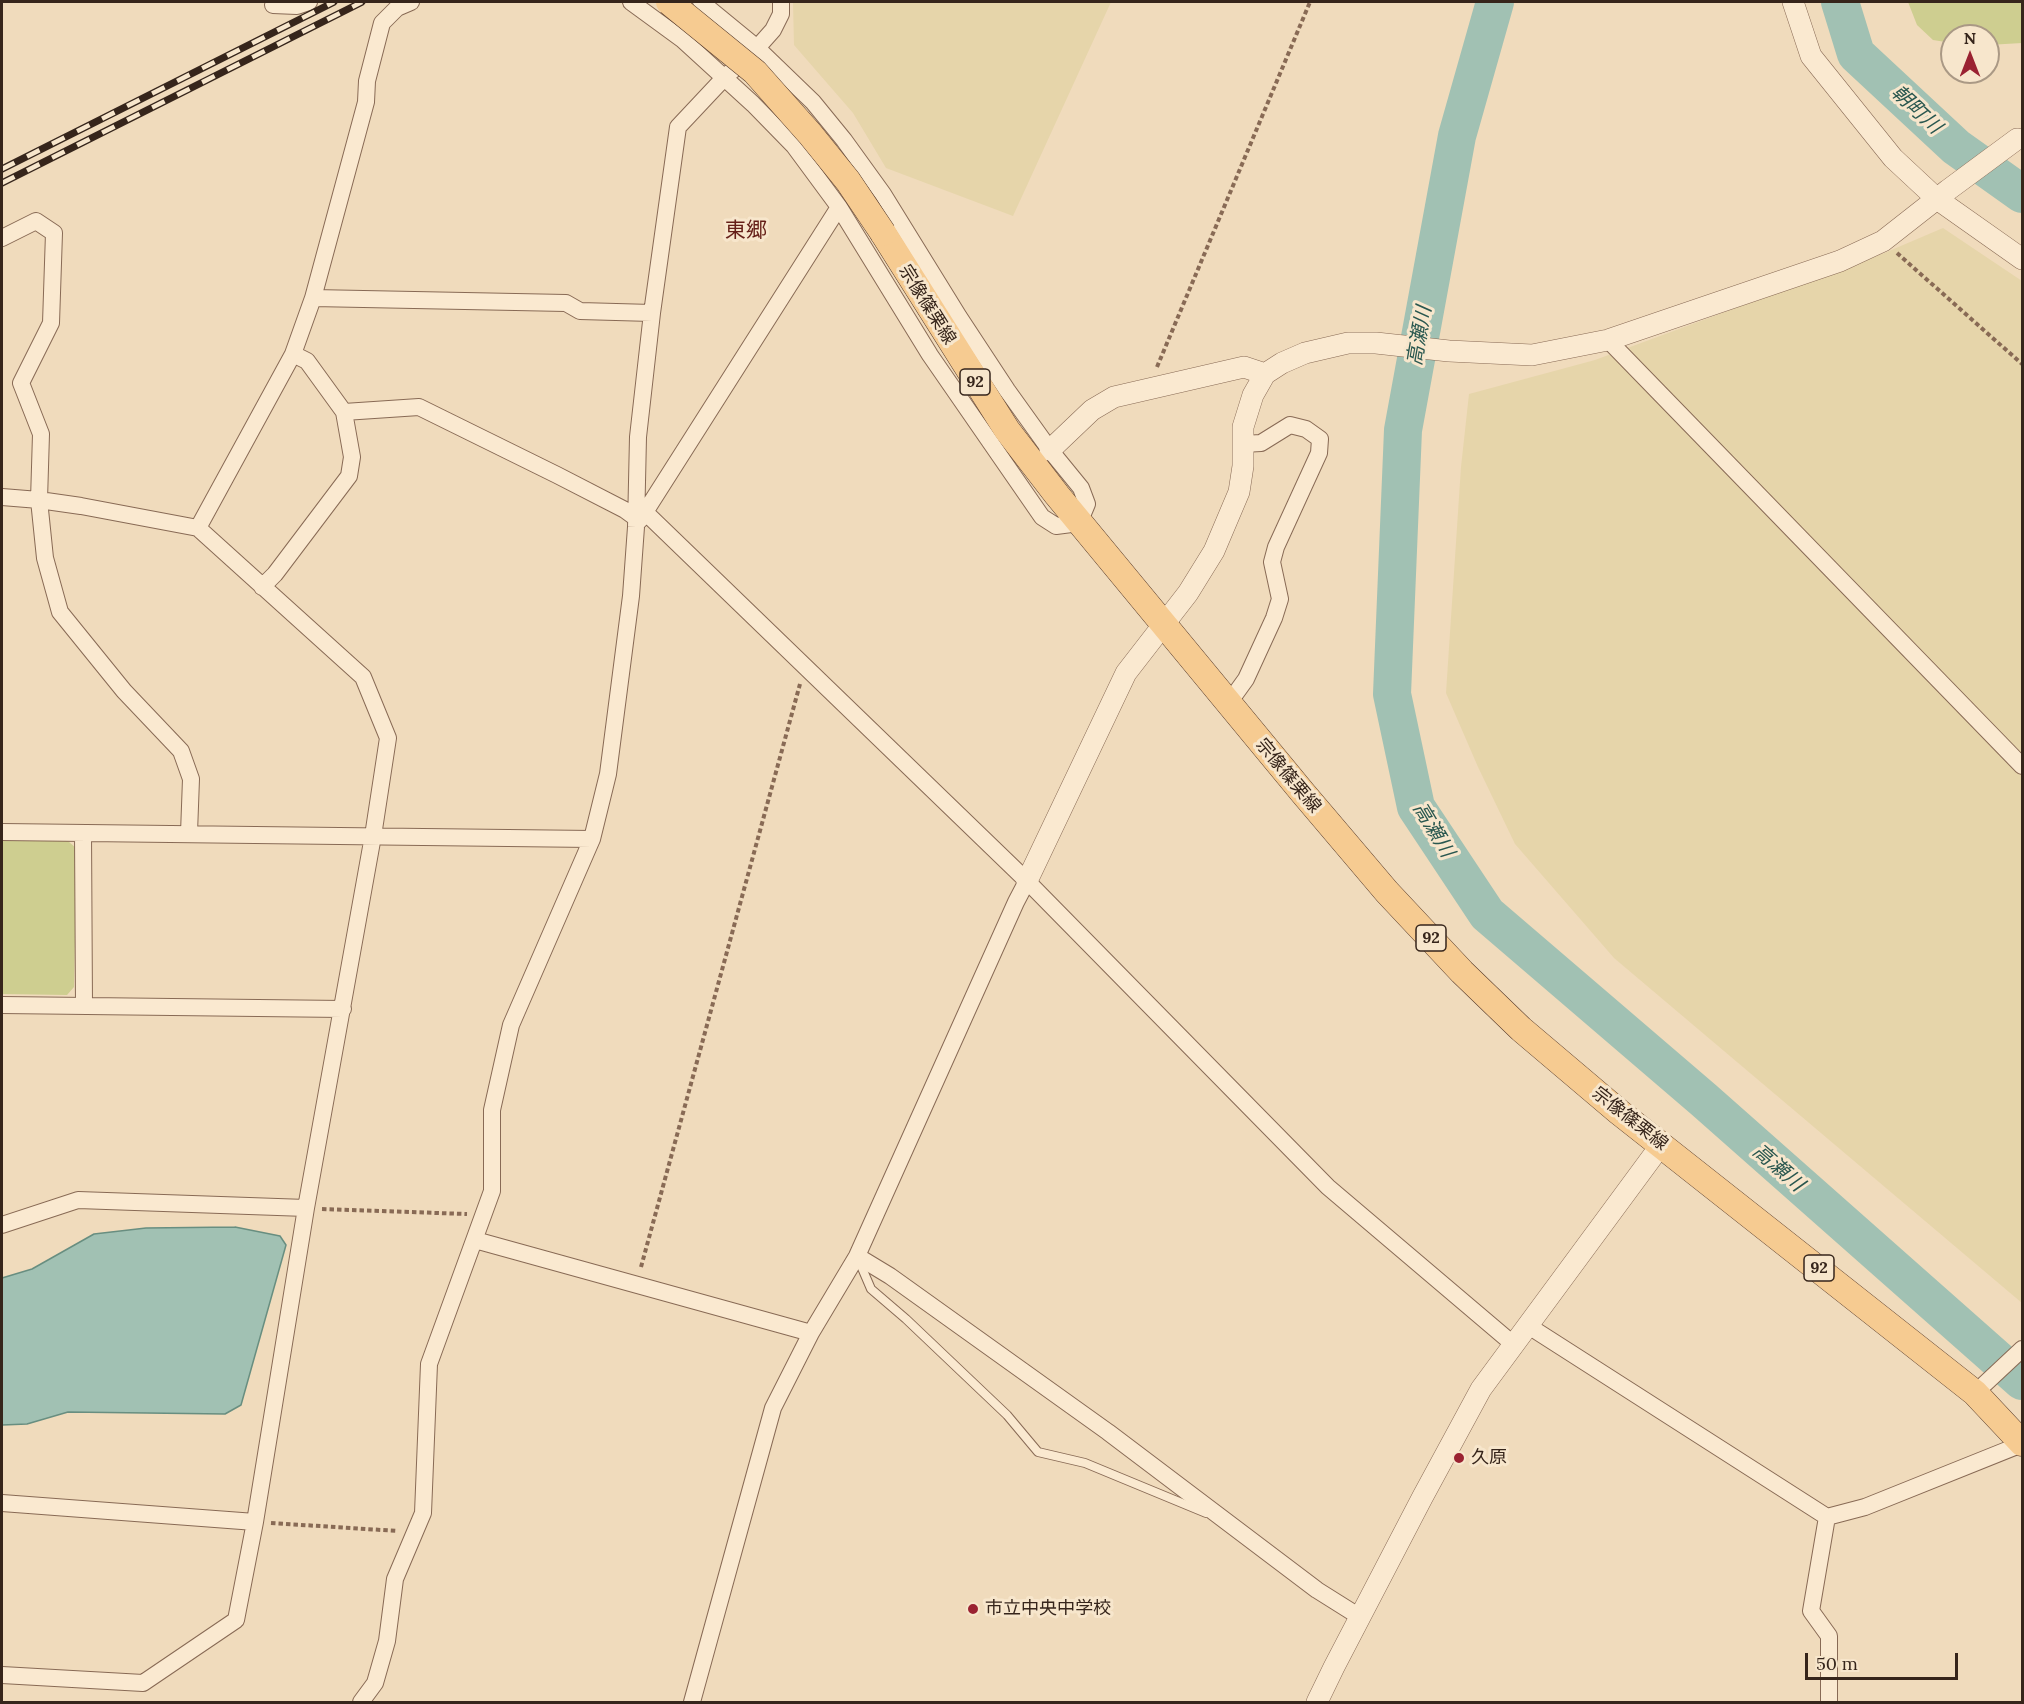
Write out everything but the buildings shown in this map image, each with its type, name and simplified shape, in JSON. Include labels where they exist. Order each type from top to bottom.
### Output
[{"type":"main road","name":"宗像篠栗線","points":[[669,2],[755,72],[810,134],[842,174],[883,233],[1007,429],[1080,523],[1228,704],[1387,892],[1462,972],[1521,1029],[1618,1112],[1983,1386],[2022,1444]]},
{"type":"street","points":[[273,5],[297,6],[309,2]]},
{"type":"street","points":[[198,528],[293,354],[313,298],[366,102],[367,81],[382,23],[397,8],[411,2]]},
{"type":"street","points":[[631,2],[683,40],[753,104],[794,146],[839,207],[930,355],[1042,517],[1056,526],[1080,523],[1087,504],[1081,488],[1050,450],[1001,381],[883,194],[844,140],[813,102],[758,48],[701,2]]},
{"type":"street","points":[[361,1702],[375,1683],[387,1641],[395,1579],[423,1513],[429,1364],[492,1191],[492,1110],[511,1025],[592,839],[608,774],[639,519],[638,437],[652,313],[678,127],[724,78],[758,48],[773,30],[781,14],[781,2]]},
{"type":"street","points":[[1793,2],[1811,56],[1893,158],[1942,194],[2022,259]]},
{"type":"street","points":[[692,1702],[773,1408],[811,1333],[857,1256],[1016,902],[1126,673],[1188,593],[1214,551],[1239,492],[1243,428],[1252,395],[1265,374],[1281,363],[1305,353],[1348,343],[1376,343],[1449,351],[1532,355],[1608,340],[1840,261],[1883,241],[1942,194],[2021,139]]},
{"type":"street","points":[[639,519],[839,207]]},
{"type":"street","points":[[2,238],[36,221],[54,233],[51,324],[21,383],[40,434],[39,500],[45,558],[60,612],[124,690],[181,751],[191,779],[189,833]]},
{"type":"street","points":[[313,298],[566,303],[580,311],[652,313]]},
{"type":"street","points":[[1608,340],[2022,766]]},
{"type":"street","points":[[262,587],[275,574],[350,476],[352,457],[344,412],[307,361],[293,354]]},
{"type":"street","points":[[1050,450],[1092,410],[1114,397],[1244,367],[1265,374]]},
{"type":"street","points":[[344,412],[419,407],[577,485],[639,519],[805,666],[1027,881],[1328,1187],[1513,1344]]},
{"type":"street","points":[[1228,704],[1246,679],[1280,599],[1272,562],[1276,548],[1319,453],[1320,439],[1306,429],[1290,425],[1261,443],[1243,444]]},
{"type":"street","points":[[2,497],[81,506],[198,528],[363,677],[388,738],[343,1009],[306,1208],[255,1522],[236,1620],[143,1683],[2,1675]]},
{"type":"street","points":[[2,832],[592,839]]},
{"type":"street","points":[[83,833],[84,1005]]},
{"type":"street","points":[[2,1005],[343,1009]]},
{"type":"street","points":[[1317,1702],[1481,1389],[1661,1144]]},
{"type":"street","points":[[2,1225],[78,1200],[306,1208]]},
{"type":"street","points":[[475,1240],[811,1333]]},
{"type":"street","points":[[857,1256],[890,1276],[1061,1398],[1317,1590],[1360,1617]]},
{"type":"street","points":[[1527,1325],[1827,1517],[1864,1507],[2022,1444]]},
{"type":"street","points":[[1983,1386],[2022,1349]]},
{"type":"street","points":[[2,1503],[255,1522]]},
{"type":"street","points":[[1827,1517],[1811,1611],[1829,1636],[1829,1702]]},
{"type":"lane","points":[[857,1256],[871,1289],[906,1318],[1007,1415],[1038,1452],[1085,1463],[1225,1521]]},
{"type":"path","points":[[1147,390],[1310,2]]},
{"type":"path","points":[[1883,241],[2022,364]]},
{"type":"path","points":[[637,1285],[805,666]]},
{"type":"path","points":[[306,1208],[484,1214]]},
{"type":"path","points":[[255,1522],[414,1532]]},
{"type":"shaded area","points":[[793,2],[1111,2],[1013,216],[886,168],[853,113],[794,45]]},
{"type":"shaded area","points":[[1943,228],[2022,281],[2022,1303],[1614,958],[1515,844],[1446,693],[1461,467],[1469,394],[1595,360],[1882,254]]},
{"type":"shaded area","points":[[235,1227],[280,1236],[286,1245],[241,1405],[225,1414],[68,1412],[27,1424],[2,1425],[2,1278],[32,1269],[94,1234],[146,1228]]},
{"type":"green space","points":[[1908,2],[2022,2],[2022,43],[2000,44],[2000,24],[1940,24],[1940,41],[1933,40],[1917,25]]},
{"type":"green space","points":[[2,840],[68,841],[77,849],[74,987],[67,995],[2,994]]},
{"type":"waterway","name":"高瀬川","points":[[1495,2],[1457,136],[1403,430],[1392,694],[1416,807],[1487,914],[1704,1100],[2022,1381]]},
{"type":"waterway","name":"朝町川","points":[[1840,2],[1856,54],[1956,147],[2022,194]]},
{"type":"railway","points":[[2,169],[334,2]]},
{"type":"railway","points":[[2,183],[362,2]]},
{"type":"place","name":"久原","points":[[1459,1458]]},
{"type":"place","name":"市立中央中学校","points":[[973,1609]]},
{"type":"district","name":"東郷","points":[[746,231]]}]
